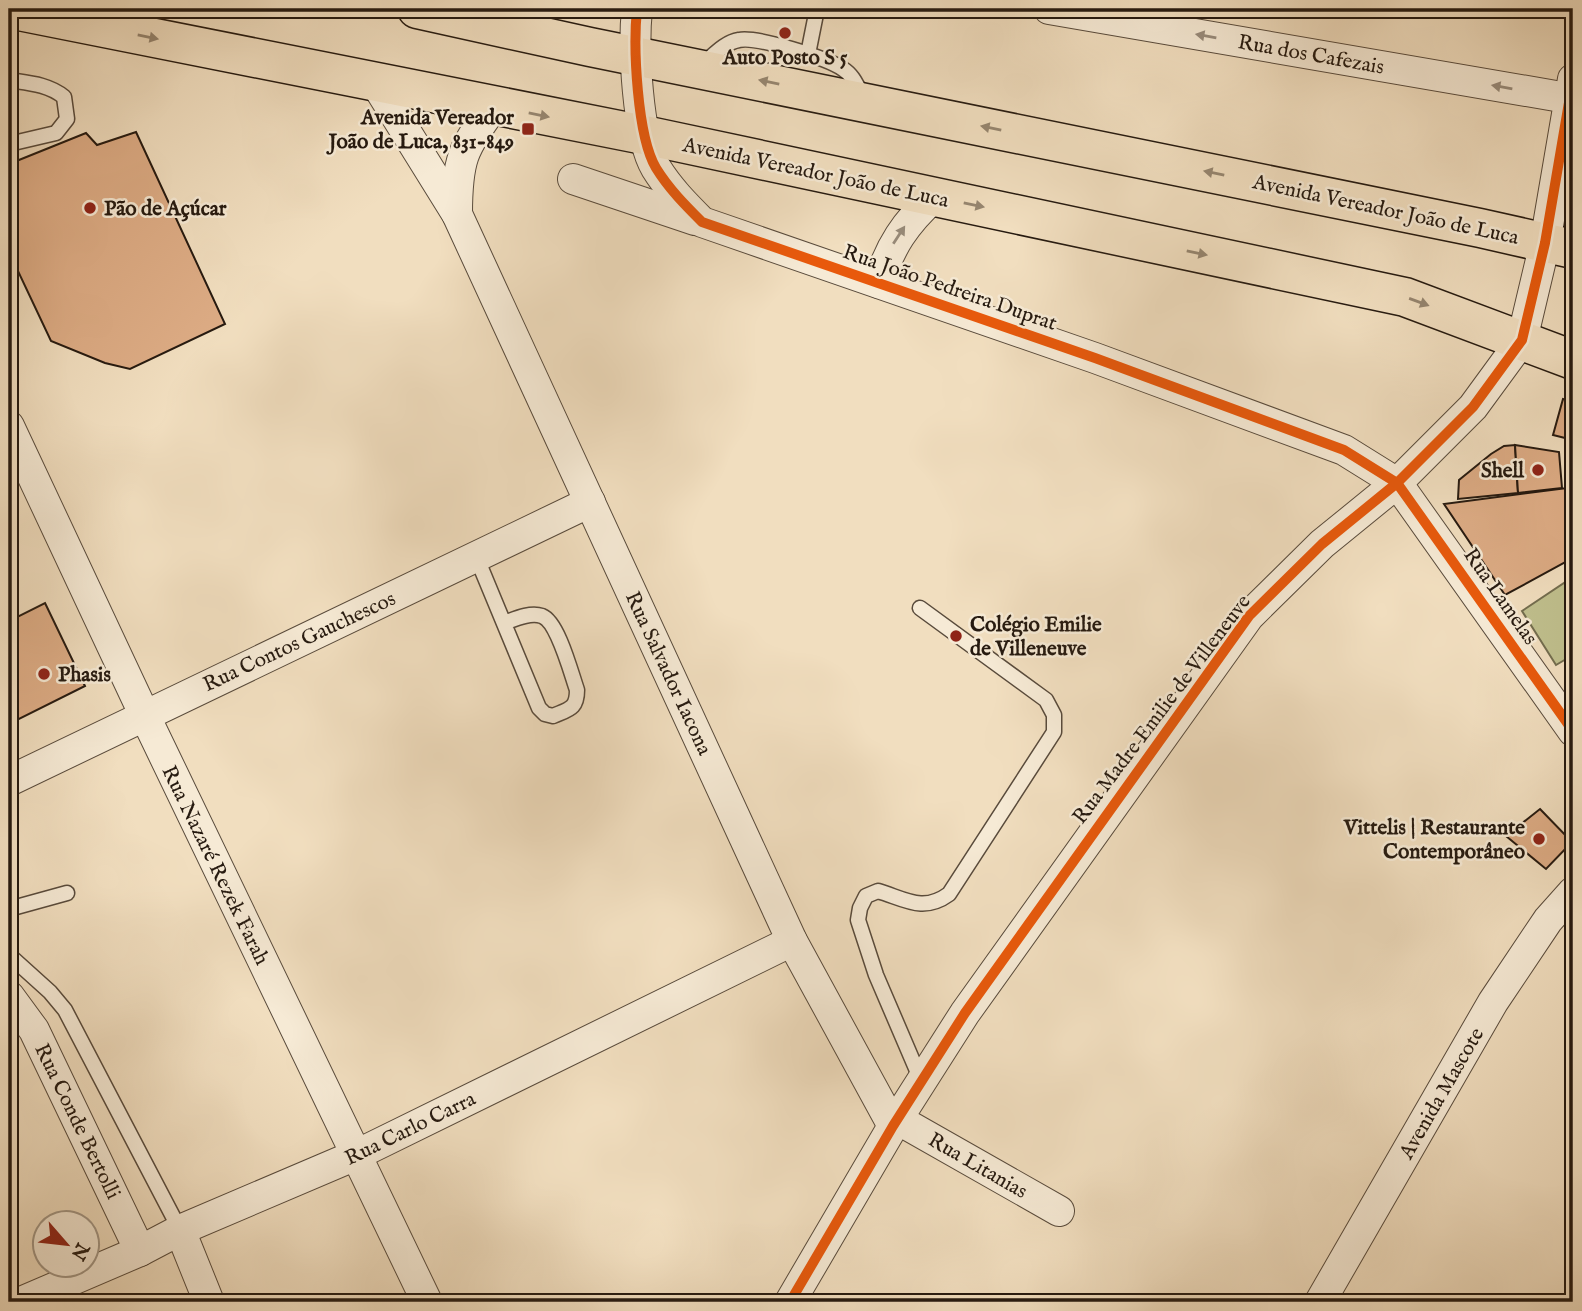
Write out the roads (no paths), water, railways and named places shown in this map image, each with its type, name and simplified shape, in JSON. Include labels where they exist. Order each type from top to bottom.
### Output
[{"type":"main road","name":"Avenida Vereador João de Luca","points":[[9,9],[644,135],[1405,297],[1573,360]]},
{"type":"main road","name":"Avenida Vereador João de Luca","points":[[417,9],[1559,246]]},
{"type":"street","name":"Rua João Pedreira Duprat","points":[[637,9],[635,55],[644,135],[655,166],[674,194],[702,222]]},
{"type":"street","name":"Rua dos Cafezais","points":[[1049,9],[1572,92]]},
{"type":"street","name":"Rua Salvador Iacona","points":[[375,82],[457,214],[792,940],[895,1122]]},
{"type":"street","name":"Rua Madre Emilie de Villeneuve","points":[[790,1302],[895,1122],[965,1013],[1249,616],[1322,544],[1397,483],[1473,407],[1522,340],[1559,246],[1572,92]]},
{"type":"street","name":"Rua Salvador Iacona","points":[[457,214],[457,180],[461,157],[494,106]]},
{"type":"street","name":"Rua João Pedreira Duprat","points":[[573,179],[1095,358],[1344,450],[1397,483]]},
{"type":"street","name":"Rua João Pedreira Duprat","points":[[879,283],[897,238],[912,217],[934,197]]},
{"type":"street","name":"Rua Nazaré Rezek Farah","points":[[9,426],[144,714],[427,1302]]},
{"type":"street","name":"Rua Lamelas","points":[[1397,483],[1573,731]]},
{"type":"street","name":"Rua Contos Gauchescos","points":[[9,781],[590,502]]},
{"type":"street","name":"Avenida Mascote","points":[[1320,1302],[1493,1002],[1548,920],[1573,892]]},
{"type":"street","name":"Rua Carlo Carra","points":[[22,1302],[140,1251],[180,1230],[356,1155],[792,940]]},
{"type":"street","name":"Rua Conde Bertolli","points":[[9,996],[34,1030],[140,1251]]},
{"type":"street","name":"Rua Litanias","points":[[895,1122],[1059,1211]]},
{"type":"street","points":[[180,1230],[209,1302]]},
{"type":"lane","points":[[808,54],[817,9]]},
{"type":"lane","points":[[698,68],[726,45],[736,40],[748,39],[808,54],[843,68],[867,102]]},
{"type":"lane","points":[[9,80],[49,88],[59,93],[64,97],[67,119],[56,133],[9,144]]},
{"type":"lane","points":[[476,556],[539,708],[545,714],[553,716],[573,707],[577,700],[577,690],[553,624],[542,616],[528,615],[504,623]]},
{"type":"lane","points":[[920,608],[1046,699],[1054,715],[1054,732],[949,894],[937,903],[925,905],[878,891],[866,896],[860,908],[858,920],[876,975],[921,1082]]},
{"type":"lane","points":[[9,909],[66,893]]},
{"type":"lane","points":[[9,955],[50,992],[65,1010],[180,1230]]},
{"type":"place","name":"Auto Posto S 5","points":[[785,33]]},
{"type":"place","name":"Avenida Vereador João de Luca, 831-849","points":[[528,129]]},
{"type":"place","name":"Pão de Açúcar","points":[[90,208]]},
{"type":"place","name":"Shell","points":[[1538,470]]},
{"type":"place","name":"Colégio Emilie de Villeneuve","points":[[956,636]]},
{"type":"place","name":"Phasis","points":[[44,674]]},
{"type":"place","name":"Vittelis | Restaurante Contemporâneo","points":[[1539,839]]}]
